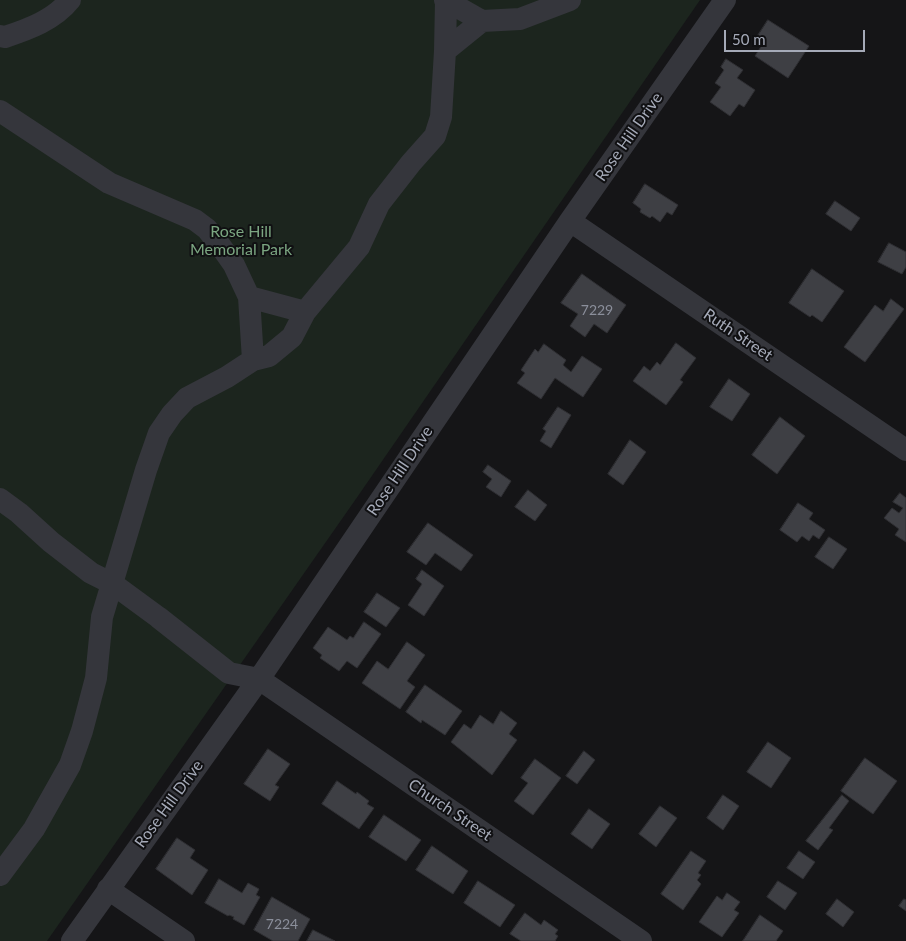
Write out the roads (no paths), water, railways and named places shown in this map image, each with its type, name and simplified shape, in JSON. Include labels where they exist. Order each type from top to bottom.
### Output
[{"type":"street","points":[[2,39],[32,28],[62,10],[70,0]]},
{"type":"street","points":[[0,875],[7,850],[34,829],[66,773],[79,740],[96,678],[102,617],[159,433],[172,414],[187,398],[254,360],[269,356],[292,337],[305,312],[359,246],[379,204],[411,162],[435,136],[442,117],[446,1],[482,21],[520,19],[570,0]]},
{"type":"street","name":"Rose Hill Drive","points":[[72,941],[258,679],[570,221],[725,0]]},
{"type":"street","points":[[445,51],[482,21]]},
{"type":"street","points":[[0,111],[109,183],[195,220],[207,229],[234,265],[249,298],[254,360]]},
{"type":"street","name":"Ruth Street","points":[[570,221],[906,450]]},
{"type":"street","points":[[249,298],[305,312]]},
{"type":"street","points":[[0,499],[91,573],[113,584],[230,674],[258,679]]},
{"type":"street","name":"Church Street","points":[[258,679],[641,941]]},
{"type":"street","points":[[108,888],[184,941]]},
{"type":"park label","name":"Rose Hill Memorial Park","points":[[241,241]]}]
